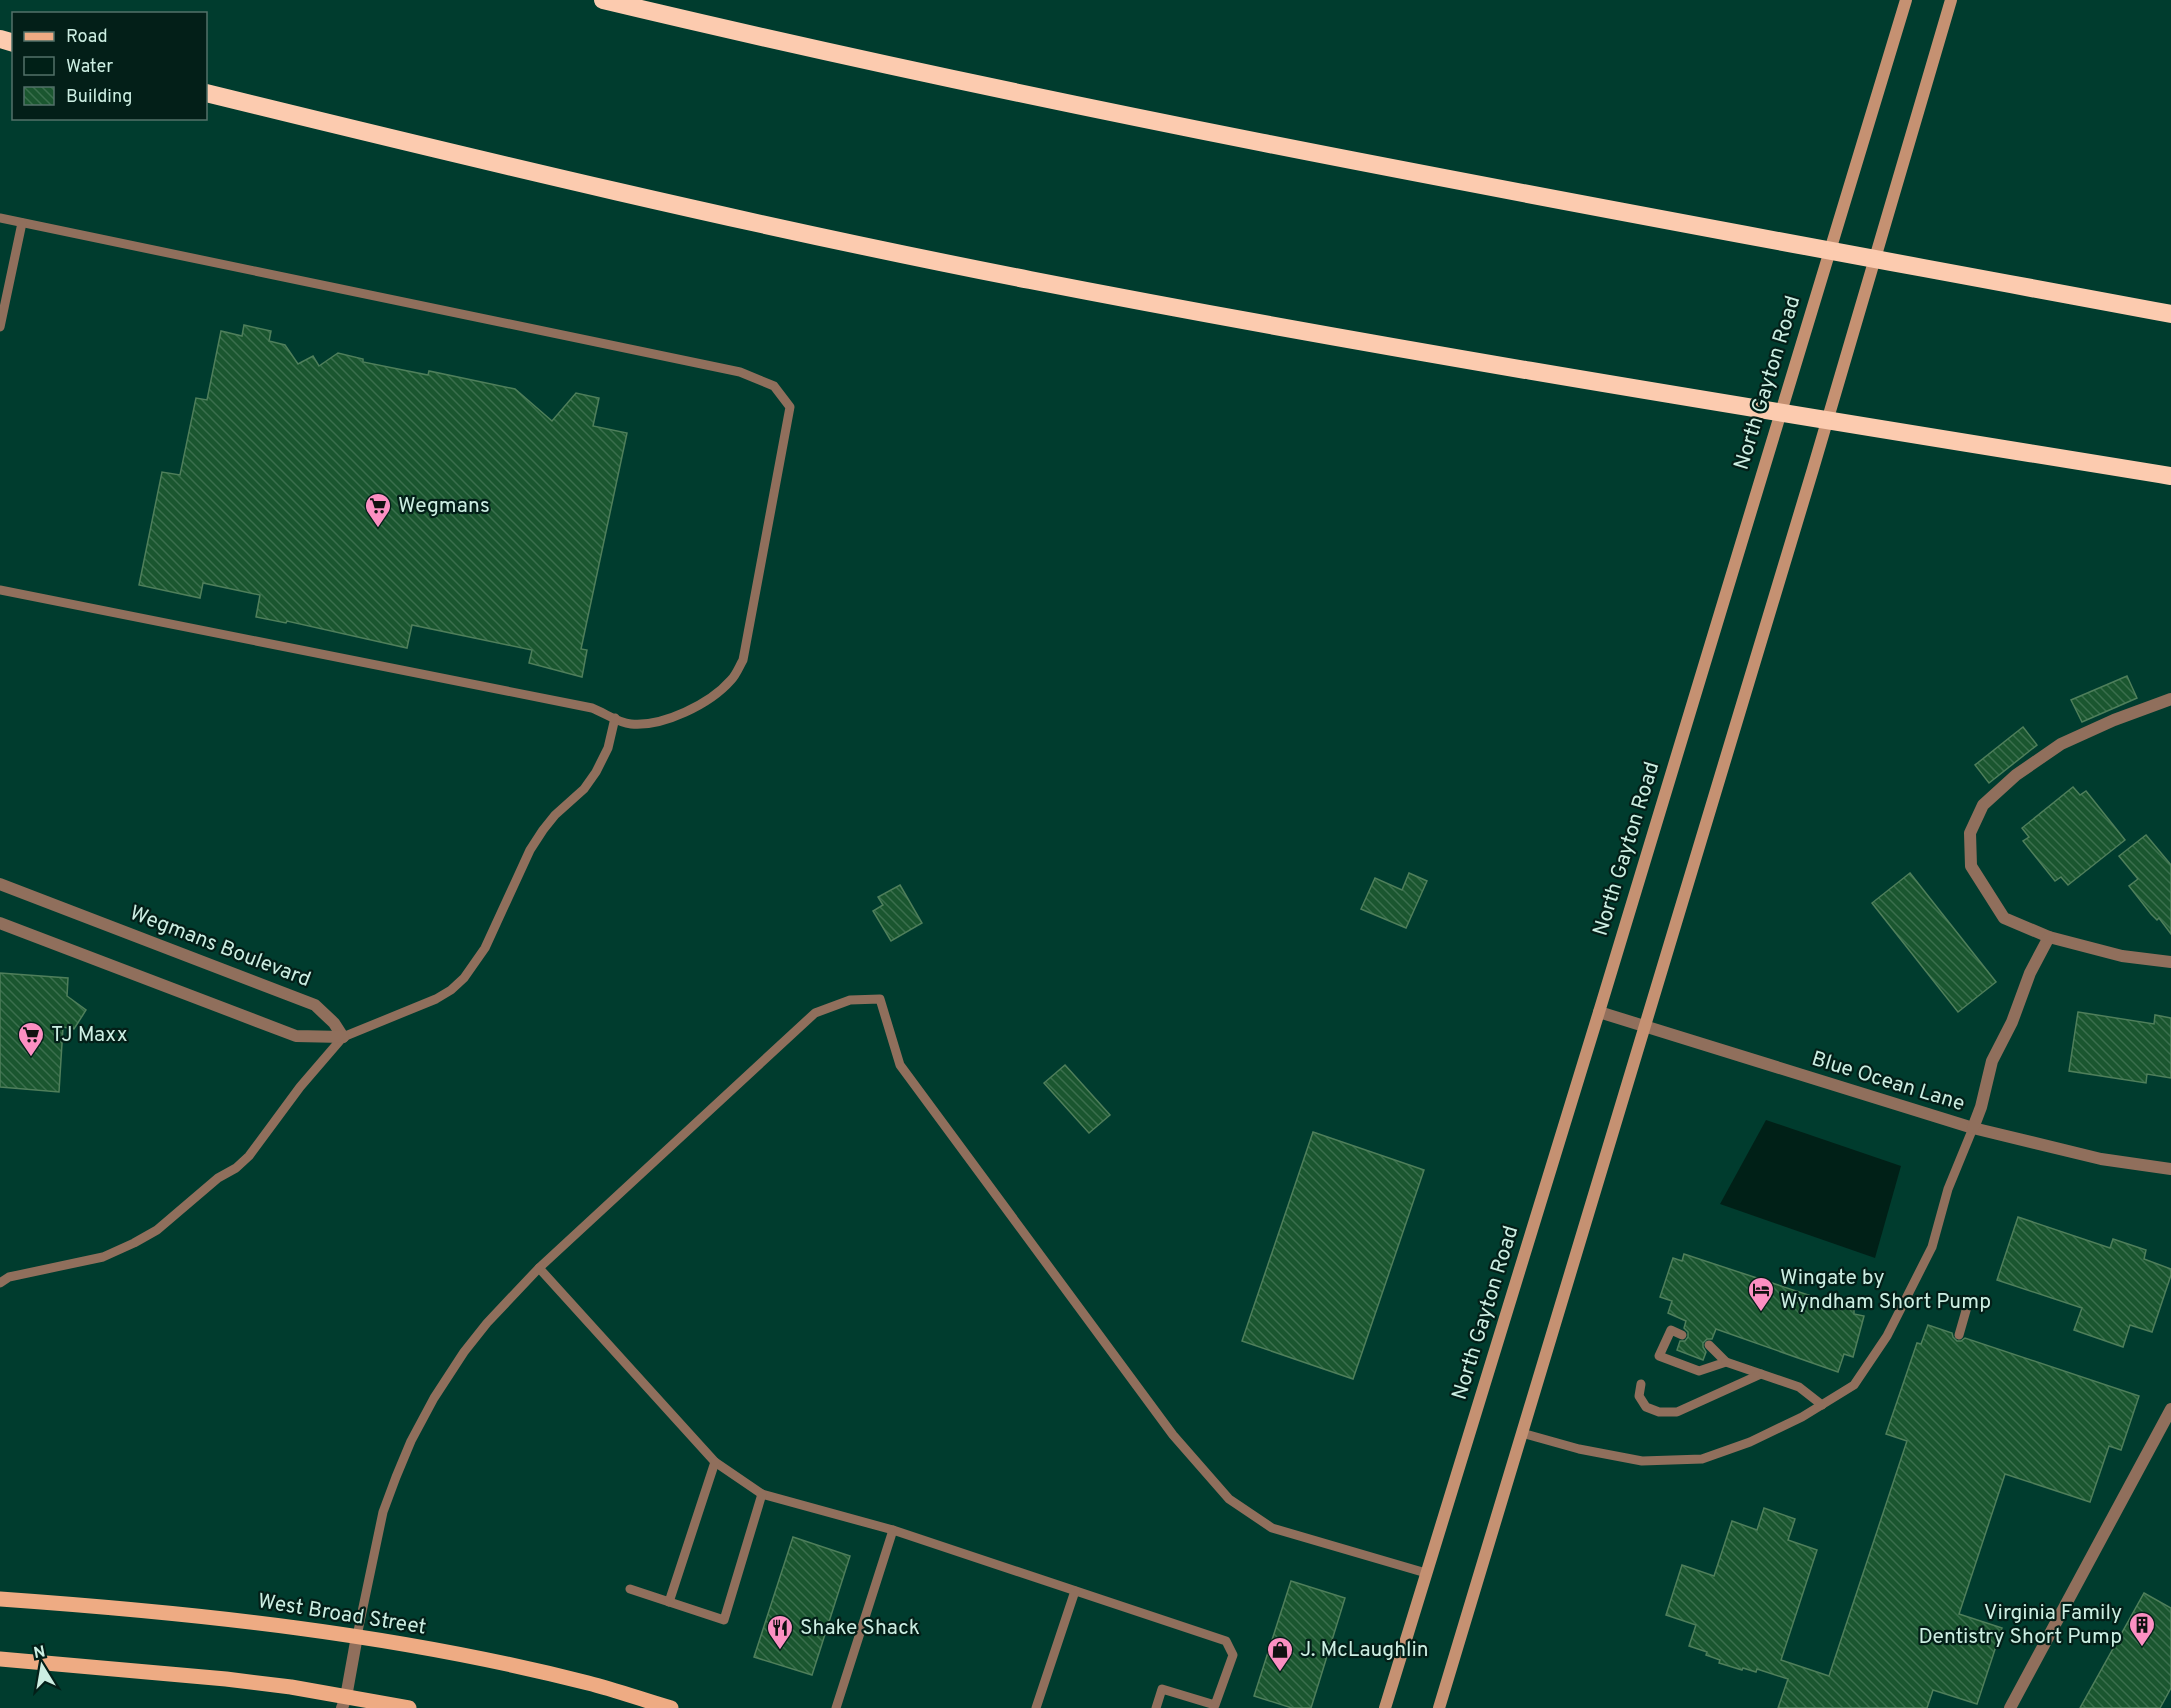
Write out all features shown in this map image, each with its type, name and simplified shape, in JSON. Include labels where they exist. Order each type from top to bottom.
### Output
[{"type":"highway","points":[[603,0],[993,88],[1189,128],[2171,314]]},
{"type":"highway","points":[[207,93],[515,169],[871,248],[1028,280],[1582,380],[2171,476]]},
{"type":"main road","name":"North Gayton Road","points":[[1385,1708],[1906,0]]},
{"type":"main road","points":[[1439,1708],[1813,469],[1951,0]]},
{"type":"main road","name":"West Broad Street","points":[[0,1599],[198,1615],[357,1636],[589,1683],[671,1708]]},
{"type":"main road","points":[[0,1659],[226,1679],[345,1704],[409,1708]]},
{"type":"street","points":[[2171,699],[2114,720],[2061,744],[2016,775],[1983,805],[1970,833],[1971,866],[2004,918],[2049,938],[2122,956],[2171,962]]},
{"type":"street","name":"Wegmans Boulevard","points":[[0,884],[315,1005],[334,1023],[342,1037]]},
{"type":"street","points":[[0,923],[296,1036],[342,1037]]},
{"type":"street","points":[[1973,1128],[1981,1107],[1992,1061],[2012,1022],[2030,973],[2049,938]]},
{"type":"street","name":"Blue Ocean Lane","points":[[1599,1012],[1973,1128],[2101,1159],[2171,1169]]},
{"type":"street","points":[[2010,1708],[2171,1409]]},
{"type":"street","points":[[345,1704],[357,1636]]},
{"type":"lane","points":[[0,218],[726,368],[759,379],[774,387],[790,407],[743,660],[732,679],[717,694],[674,717],[642,724],[629,724],[592,708],[0,590]]},
{"type":"lane","points":[[0,327],[22,223]]},
{"type":"lane","points":[[0,1283],[9,1277],[103,1257],[157,1230],[218,1178],[236,1168],[249,1156],[300,1087],[342,1037],[436,999],[451,990],[464,978],[485,948],[530,850],[543,830],[555,815],[584,789],[596,772],[608,748],[615,718]]},
{"type":"lane","points":[[357,1636],[383,1512],[411,1441],[434,1398],[464,1352],[487,1323],[539,1268],[815,1014],[850,1000],[880,999],[900,1065],[1173,1435],[1229,1499],[1272,1528],[1426,1573]]},
{"type":"lane","points":[[1522,1433],[1579,1449],[1642,1461],[1702,1459],[1750,1442],[1802,1418],[1854,1385],[1887,1336],[1932,1247],[1948,1190],[1973,1128]]},
{"type":"lane","points":[[539,1268],[715,1462],[762,1494],[893,1530],[1226,1641],[1233,1655],[1215,1705],[1162,1689],[1156,1708]]},
{"type":"lane","points":[[1959,1335],[1967,1306]]},
{"type":"lane","points":[[1682,1335],[1671,1330],[1659,1356],[1699,1371],[1726,1362]]},
{"type":"lane","points":[[1709,1345],[1726,1362],[1799,1387],[1822,1405]]},
{"type":"lane","points":[[1641,1384],[1639,1395],[1646,1407],[1659,1412],[1677,1412],[1761,1374]]},
{"type":"lane","points":[[669,1602],[715,1462]]},
{"type":"lane","points":[[630,1589],[724,1620],[762,1494]]},
{"type":"lane","points":[[836,1708],[893,1530]]},
{"type":"lane","points":[[1036,1708],[1075,1591]]},
{"type":"water","points":[[1766,1120],[1901,1166],[1875,1258],[1720,1204]]},
{"type":"building","name":"Wegmans","points":[[244,325],[271,331],[269,341],[285,345],[298,364],[313,356],[319,366],[338,353],[363,359],[363,362],[428,375],[429,371],[515,389],[552,421],[576,393],[599,398],[593,426],[627,433],[581,649],[587,650],[582,677],[529,663],[532,650],[412,625],[407,648],[287,621],[286,623],[256,617],[260,595],[203,583],[200,598],[139,585],[162,472],[180,475],[196,398],[207,400],[221,331],[242,336]]},
{"type":"building","points":[[2127,676],[2137,698],[2082,722],[2071,700]]},
{"type":"building","points":[[2023,727],[2037,745],[1989,783],[1975,765]]},
{"type":"building","points":[[2073,787],[2080,795],[2086,791],[2125,840],[2068,885],[2061,877],[2055,881],[2023,841],[2029,837],[2022,828]]},
{"type":"building","points":[[2146,835],[2171,865],[2171,934],[2159,918],[2157,920],[2151,914],[2129,886],[2138,879],[2119,856]]},
{"type":"building","points":[[1409,873],[1427,881],[1406,928],[1361,909],[1375,878],[1402,890]]},
{"type":"building","points":[[1910,873],[1996,982],[1958,1012],[1872,903]]},
{"type":"building","points":[[900,885],[922,923],[891,941],[873,911],[883,905],[878,897]]},
{"type":"building","name":"TJ Maxx","points":[[0,973],[68,978],[67,996],[86,1010],[74,1029],[63,1027],[59,1092],[0,1087]]},
{"type":"building","points":[[2078,1012],[2154,1024],[2155,1015],[2171,1018],[2171,1078],[2147,1074],[2146,1083],[2069,1071]]},
{"type":"building","points":[[1065,1065],[1110,1115],[1089,1133],[1044,1083]]},
{"type":"building","points":[[1313,1132],[1424,1170],[1353,1379],[1242,1341]]},
{"type":"building","points":[[2018,1217],[2110,1248],[2113,1239],[2146,1250],[2144,1259],[2171,1269],[2152,1332],[2130,1325],[2123,1347],[2074,1330],[2082,1308],[1997,1280]]},
{"type":"building","name":"Wingate by Wyndham Short Pump","points":[[1684,1254],[1854,1310],[1854,1314],[1864,1316],[1853,1357],[1844,1354],[1838,1372],[1716,1329],[1712,1339],[1707,1339],[1703,1343],[1706,1352],[1703,1360],[1677,1350],[1680,1341],[1685,1341],[1688,1337],[1688,1332],[1684,1328],[1686,1321],[1668,1313],[1672,1301],[1660,1297],[1673,1258],[1682,1261]]},
{"type":"building","points":[[1928,1325],[1952,1333],[1957,1341],[1965,1338],[2139,1396],[2121,1450],[2109,1446],[2090,1502],[2005,1474],[1959,1614],[2002,1628],[1977,1704],[1933,1690],[1927,1708],[1778,1708],[1788,1679],[1757,1669],[1756,1672],[1743,1668],[1742,1670],[1719,1663],[1720,1660],[1706,1655],[1707,1652],[1689,1646],[1696,1625],[1666,1615],[1682,1565],[1714,1576],[1732,1521],[1757,1530],[1764,1508],[1795,1519],[1788,1540],[1817,1550],[1781,1660],[1829,1676],[1907,1441],[1886,1434],[1917,1343],[1921,1344]]},
{"type":"building","points":[[793,1537],[850,1556],[812,1675],[754,1657]]},
{"type":"building","points":[[1291,1581],[1345,1598],[1311,1708],[1292,1708],[1254,1696]]},
{"type":"building","name":"Virginia Family Dentistry Short Pump","points":[[2144,1593],[2171,1608],[2171,1688],[2160,1708],[2080,1708]]},
{"type":"place","name":"Wegmans","points":[[378,529]]},
{"type":"place","name":"TJ Maxx","points":[[31,1058]]},
{"type":"place","name":"Wingate by Wyndham Short Pump","points":[[1761,1313]]},
{"type":"place","name":"Virginia Family Dentistry Short Pump","points":[[2142,1648]]},
{"type":"place","name":"Shake Shack","points":[[780,1651]]},
{"type":"place","name":"J. McLaughlin","points":[[1280,1673]]}]
